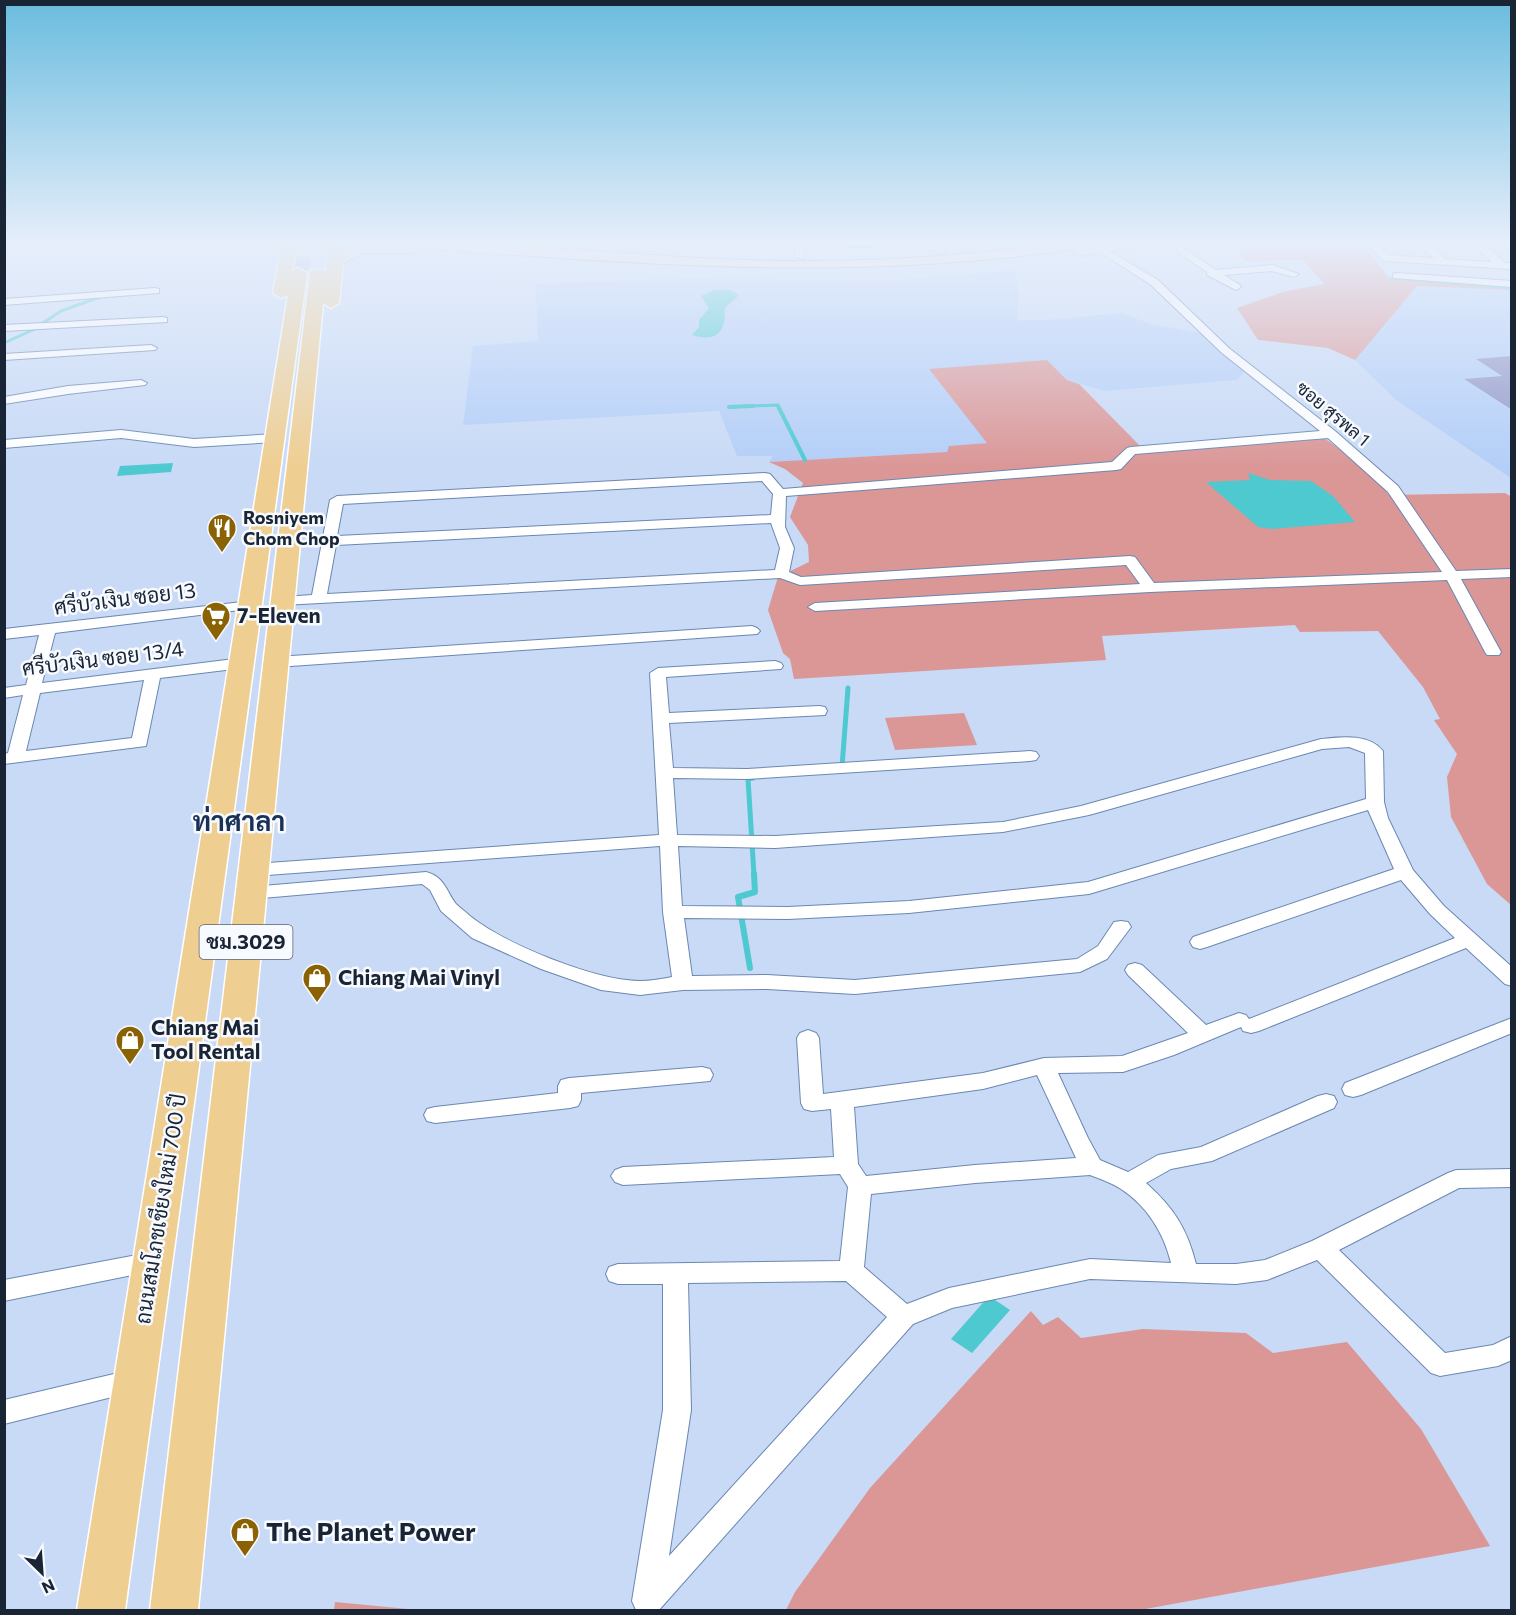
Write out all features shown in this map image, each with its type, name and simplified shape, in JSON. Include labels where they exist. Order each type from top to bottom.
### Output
[{"type":"main road","points":[[275,317],[267,376],[269,392],[286,420]]},
{"type":"main road","name":"ถนนสมโภชเชียงใหม่ 700 ปี","points":[[100,1611],[251,605],[286,420],[312,317]]},
{"type":"main road","name":"ถนนสมโภชเชียงใหม่ 700 ปี","points":[[174,1611],[283,601],[286,420]]},
{"type":"street","name":"ซอย สุรพล 1","points":[[1191,317],[1226,351],[1331,434],[1393,489],[1451,574],[1493,652]]},
{"type":"street","points":[[4,328],[163,320]]},
{"type":"street","points":[[4,357],[151,348]]},
{"type":"street","points":[[4,401],[68,390],[141,383]]},
{"type":"street","points":[[4,444],[121,434],[194,443],[286,420]]},
{"type":"street","points":[[319,599],[337,500],[765,477],[780,492],[1116,466],[1131,451],[1331,434]]},
{"type":"street","points":[[780,492],[778,534],[787,548],[781,574]]},
{"type":"street","points":[[329,541],[777,519]]},
{"type":"street","points":[[283,601],[781,574],[800,581],[1130,560],[1150,588]]},
{"type":"street","points":[[815,607],[1150,588],[1512,573]]},
{"type":"street","name":"ศรีบัวเงิน ซอย 13","points":[[4,634],[251,605]]},
{"type":"street","points":[[48,629],[33,689],[10,758],[140,742],[153,674]]},
{"type":"street","points":[[276,662],[752,631]]},
{"type":"street","name":"ศรีบัวเงิน ซอย 13/4","points":[[4,693],[242,663]]},
{"type":"street","points":[[683,983],[673,912],[658,673],[775,666]]},
{"type":"street","points":[[661,718],[819,711]]},
{"type":"street","points":[[253,882],[668,839],[760,842],[992,828],[1031,823],[1083,811],[1280,754],[1339,742],[1365,744],[1374,751],[1375,802],[1379,818],[1405,872],[1421,892],[1468,940],[1512,979]]},
{"type":"street","points":[[664,773],[747,774],[1030,756]]},
{"type":"street","points":[[673,912],[742,913],[909,907],[1095,887],[1375,802]]},
{"type":"street","points":[[1200,942],[1405,872]]},
{"type":"street","points":[[253,882],[426,878],[438,887],[448,907],[479,933],[548,964],[602,983],[640,987],[683,983],[767,982],[855,987],[1080,965],[1107,950],[1121,927]]},
{"type":"street","points":[[808,1038],[812,1103],[983,1082],[1044,1066],[1123,1064],[1166,1050],[1202,1034],[1245,1023],[1468,940]]},
{"type":"street","points":[[1135,970],[1202,1034]]},
{"type":"street","points":[[1353,1089],[1512,1025]]},
{"type":"street","points":[[1044,1066],[1092,1166]]},
{"type":"street","points":[[435,1115],[570,1100],[569,1086],[702,1075]]},
{"type":"street","points":[[842,1100],[846,1166],[860,1186],[850,1271]]},
{"type":"street","points":[[1129,1182],[1166,1161],[1204,1155],[1326,1102]]},
{"type":"street","points":[[623,1176],[846,1166]]},
{"type":"street","points":[[860,1186],[975,1174],[1092,1166],[1129,1182],[1159,1209],[1178,1242],[1186,1274]]},
{"type":"street","points":[[642,1606],[904,1316],[949,1298],[1089,1269],[1186,1274],[1236,1274],[1267,1270],[1321,1248],[1456,1179],[1512,1178]]},
{"type":"street","points":[[1321,1248],[1440,1365],[1498,1355],[1512,1347]]},
{"type":"street","points":[[4,1291],[153,1262]]},
{"type":"street","points":[[618,1274],[850,1271],[904,1316]]},
{"type":"street","points":[[642,1606],[677,1410],[675,1273]]},
{"type":"street","points":[[4,1412],[135,1381]]},
{"type":"shaded area","points":[[537,317],[1017,317],[1017,320],[1046,320],[1133,317],[1150,324],[1202,333],[1245,371],[1237,380],[1105,391],[1068,380],[1047,360],[930,370],[988,443],[950,446],[948,452],[769,462],[773,456],[737,456],[719,411],[463,425],[473,346],[538,341]]},
{"type":"shaded area","points":[[701,317],[725,317],[722,328],[712,337],[692,335],[699,327]]},
{"type":"shaded area","points":[[1243,317],[1391,317],[1355,360],[1328,348],[1258,340]]},
{"type":"shaded area","points":[[1391,317],[1511,317],[1511,356],[1477,360],[1502,376],[1465,380],[1511,410],[1511,478],[1396,400],[1355,360]]},
{"type":"shaded area","points":[[1047,360],[1067,380],[1079,384],[1145,451],[1324,438],[1366,471],[1389,495],[1505,493],[1512,497],[1511,905],[1487,884],[1451,817],[1447,777],[1457,754],[1434,720],[1440,719],[1423,687],[1378,631],[1300,632],[1295,625],[1102,636],[1106,660],[794,679],[790,659],[783,653],[768,610],[778,577],[809,562],[808,545],[790,517],[803,483],[785,469],[769,462],[947,452],[949,446],[987,443],[929,369]]},
{"type":"shaded area","points":[[173,463],[171,472],[117,476],[120,466]]},
{"type":"shaded area","points":[[1248,473],[1270,480],[1311,481],[1333,496],[1355,522],[1272,529],[1258,527],[1206,482],[1250,480]]},
{"type":"shaded area","points":[[964,713],[977,745],[895,750],[885,718]]},
{"type":"shaded area","points":[[989,1296],[1010,1310],[972,1353],[951,1339]]},
{"type":"shaded area","points":[[1031,1311],[1043,1325],[1058,1317],[1081,1338],[1143,1329],[1246,1333],[1273,1353],[1347,1342],[1421,1429],[1490,1546],[1140,1610],[786,1610],[795,1592],[870,1488]]},
{"type":"shaded area","points":[[335,1602],[418,1610],[334,1610]]},
{"type":"building","points":[[1512,356],[1512,410],[1464,379],[1502,376],[1476,359]]},
{"type":"waterway","points":[[43,323],[51,317]]},
{"type":"waterway","points":[[4,343],[37,328]]},
{"type":"waterway","points":[[753,406],[729,407],[778,405],[779,408]]},
{"type":"waterway","points":[[779,408],[805,460]]},
{"type":"waterway","points":[[842,767],[848,688]]},
{"type":"waterway","points":[[753,778],[748,779],[754,875]]},
{"type":"waterway","points":[[750,968],[738,897],[755,892],[754,874]]},
{"type":"place","name":"Rosniyem Chom Chop","points":[[222,554]]},
{"type":"place","name":"7-Eleven","points":[[216,642]]},
{"type":"place","name":"Chiang Mai Vinyl","points":[[317,1004]]},
{"type":"place","name":"Chiang Mai Tool Rental","points":[[130,1066]]},
{"type":"place","name":"The Planet Power","points":[[245,1558]]},
{"type":"district","name":"ท่าศาลา","points":[[239,822]]}]
